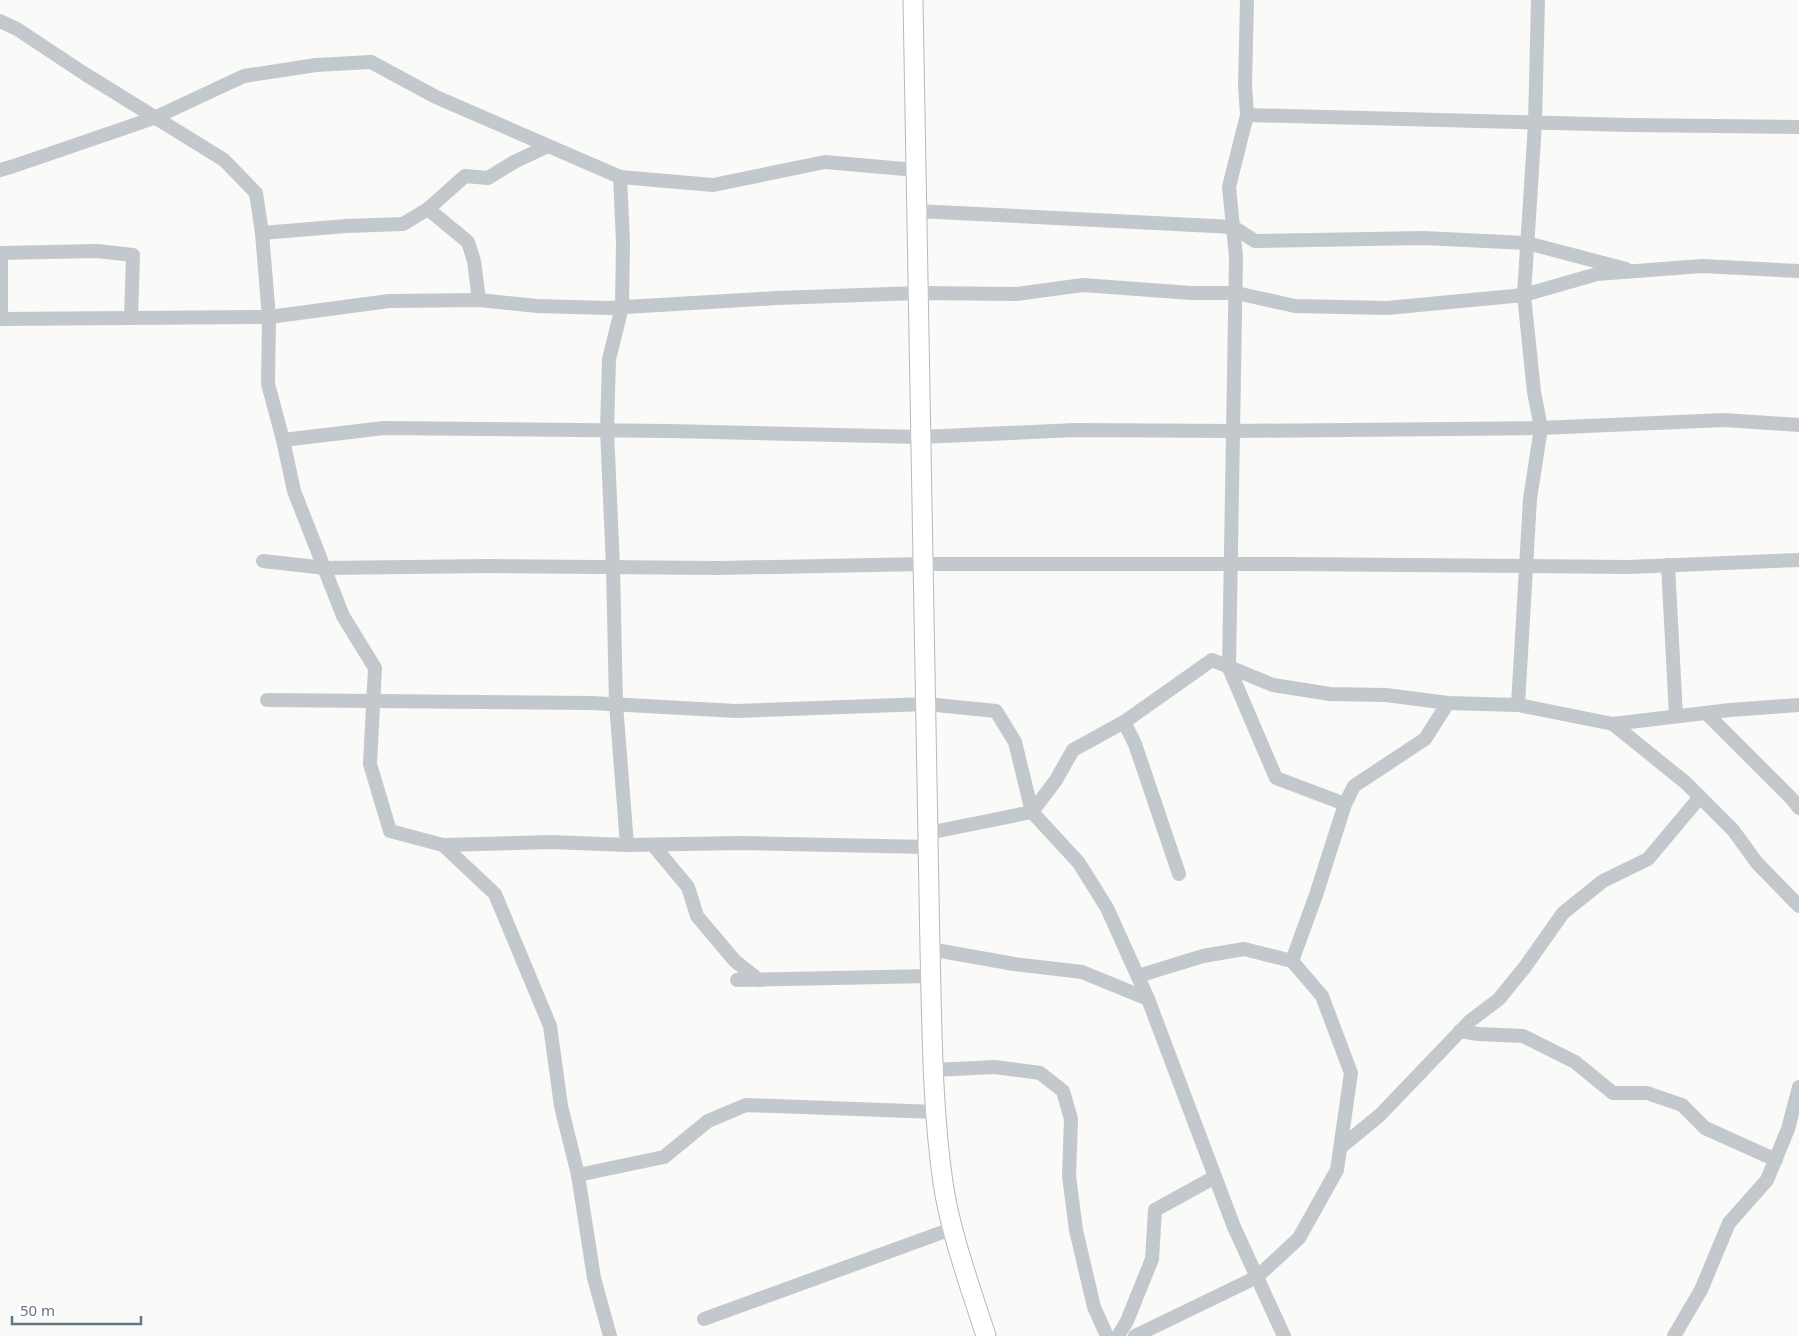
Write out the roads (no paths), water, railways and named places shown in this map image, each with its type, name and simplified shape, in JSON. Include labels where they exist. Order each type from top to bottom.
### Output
[{"type":"main road","points":[[913,0],[933,1070],[944,1184],[959,1252],[986,1336]]},
{"type":"street","points":[[1247,0],[1245,85],[1247,115],[1229,187],[1236,257],[1229,668],[1276,778],[1345,804]]},
{"type":"street","points":[[1518,705],[1530,499],[1541,428],[1534,392],[1524,295],[1535,123],[1538,0]]},
{"type":"street","points":[[0,20],[224,160],[256,193],[262,233],[269,317],[268,384],[294,491],[343,616],[375,668],[370,764],[390,830],[443,845],[551,842],[653,845],[928,840],[1032,812],[1056,780],[1073,750],[1124,722],[1212,660],[1273,685],[1320,692],[1386,695],[1448,703],[1518,705],[1612,724],[1799,705]]},
{"type":"street","points":[[0,170],[154,118],[244,76],[316,65],[370,62],[436,97],[620,177],[713,185],[825,162],[916,170]]},
{"type":"street","points":[[1247,115],[1535,123],[1799,127]]},
{"type":"street","points":[[262,233],[346,226],[403,224],[428,208],[465,176],[488,178],[514,162],[548,146]]},
{"type":"street","points":[[620,177],[623,242],[622,307],[609,359],[608,430],[616,704],[628,845]]},
{"type":"street","points":[[428,208],[468,242],[474,261],[479,300]]},
{"type":"street","points":[[917,211],[1233,227],[1254,241],[1424,238],[1527,243],[1636,271]]},
{"type":"street","points":[[131,318],[133,255],[97,251],[0,253],[0,319],[269,317],[389,301],[479,300],[537,306],[622,307],[777,298],[918,293],[1016,294],[1082,285],[1191,293],[1236,293],[1295,306],[1387,308],[1524,295],[1597,274],[1702,266],[1799,271]]},
{"type":"street","points":[[283,440],[384,428],[608,430],[921,437],[1076,430],[1233,431],[1541,428],[1724,420],[1799,425]]},
{"type":"street","points":[[263,561],[325,568],[489,566],[719,568],[923,564],[1629,567],[1799,560]]},
{"type":"street","points":[[1668,565],[1676,716]]},
{"type":"street","points":[[266,700],[616,704],[736,711],[926,704],[996,711],[1015,742],[1032,812],[1079,863],[1107,908],[1148,999],[1234,1226],[1284,1336]]},
{"type":"street","points":[[1292,962],[1316,896],[1345,804],[1354,786],[1425,739],[1448,703]]},
{"type":"street","points":[[1706,713],[1799,808]]},
{"type":"street","points":[[1124,722],[1135,744],[1179,874]]},
{"type":"street","points":[[1612,724],[1686,783],[1733,830],[1757,863],[1799,906]]},
{"type":"street","points":[[1340,1148],[1380,1115],[1470,1021],[1499,999],[1526,967],[1562,914],[1603,881],[1648,859],[1700,797]]},
{"type":"street","points":[[443,845],[495,894],[550,1026],[561,1106],[578,1176],[594,1278],[610,1336]]},
{"type":"street","points":[[653,845],[688,888],[697,916],[735,961],[759,980]]},
{"type":"street","points":[[930,949],[1014,964],[1082,972],[1148,999]]},
{"type":"street","points":[[1135,1336],[1257,1278],[1299,1238],[1337,1170],[1352,1073],[1322,996],[1292,962],[1244,949],[1204,956],[1138,976]]},
{"type":"street","points":[[737,980],[931,976]]},
{"type":"street","points":[[1460,1031],[1478,1034],[1523,1036],[1575,1062],[1613,1093],[1647,1093],[1682,1105],[1705,1128],[1776,1160]]},
{"type":"street","points":[[933,1070],[995,1067],[1040,1073],[1063,1091],[1070,1119],[1069,1176],[1076,1230],[1094,1307],[1107,1336]]},
{"type":"street","points":[[1674,1336],[1701,1290],[1729,1223],[1767,1180],[1788,1129],[1799,1087]]},
{"type":"street","points":[[578,1176],[664,1157],[708,1121],[746,1106],[936,1112]]},
{"type":"street","points":[[1118,1336],[1127,1321],[1152,1259],[1155,1210],[1216,1177]]},
{"type":"street","points":[[704,1319],[954,1228]]}]
